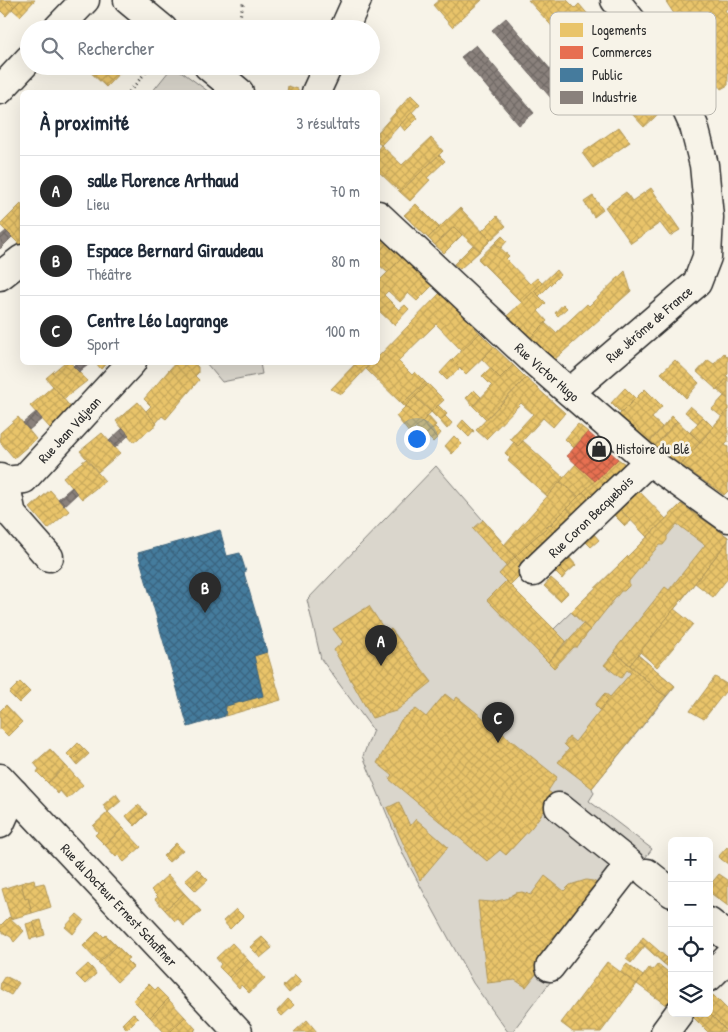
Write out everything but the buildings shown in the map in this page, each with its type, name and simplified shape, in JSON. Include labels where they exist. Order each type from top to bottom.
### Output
[{"type":"street","points":[[66,20],[85,0]]},
{"type":"street","points":[[128,0],[152,20]]},
{"type":"street","points":[[348,20],[357,0]]},
{"type":"street","name":"Rue Jérôme de France","points":[[615,0],[625,12]]},
{"type":"street","points":[[0,90],[20,69]]},
{"type":"street","points":[[219,75],[237,90]]},
{"type":"street","points":[[317,90],[324,75]]},
{"type":"street","name":"Rue Jérôme de France","points":[[570,392],[697,283],[707,257],[718,246],[718,209],[694,126],[689,115]]},
{"type":"street","name":"Rue Victor Hugo","points":[[380,217],[570,392],[649,461],[728,518]]},
{"type":"street","points":[[0,276],[20,261]]},
{"type":"street","name":"Rue Jean Valjean","points":[[3,480],[24,479],[129,365]]},
{"type":"street","name":"Rue Coron Becquebois","points":[[533,572],[649,461]]},
{"type":"street","points":[[3,480],[12,515],[49,557]]},
{"type":"street","points":[[0,824],[7,786]]},
{"type":"street","name":"Rue du Docteur Ernest Schaffner","points":[[7,786],[238,1032]]},
{"type":"street","points":[[550,967],[630,864],[560,807]]},
{"type":"street","points":[[647,873],[668,890]]},
{"type":"street","points":[[713,925],[728,937]]},
{"type":"street","points":[[713,973],[728,958]]},
{"type":"street","points":[[665,1032],[676,1017]]},
{"type":"path","points":[[239,20],[244,0]]},
{"type":"path","points":[[131,90],[143,75]]},
{"type":"shaded area","points":[[166,75],[186,75],[206,90],[154,90]]},
{"type":"shaded area","points":[[208,365],[260,365],[262,374],[222,382]]},
{"type":"shaded area","points":[[436,466],[515,557],[499,574],[554,629],[681,504],[728,537],[728,541],[638,655],[675,686],[592,788],[594,793],[589,801],[652,849],[512,1032],[508,1032],[473,983],[404,856],[363,756],[373,730],[321,659],[307,600]]},
{"type":"place","name":"Histoire du Blé","points":[[599,449]]},
{"type":"place","name":"Espace Bernard Giraudeau","points":[[205,613]]},
{"type":"place","name":"salle Florence Arthaud","points":[[381,666]]},
{"type":"place","name":"Centre Léo Lagrange","points":[[498,743]]}]
